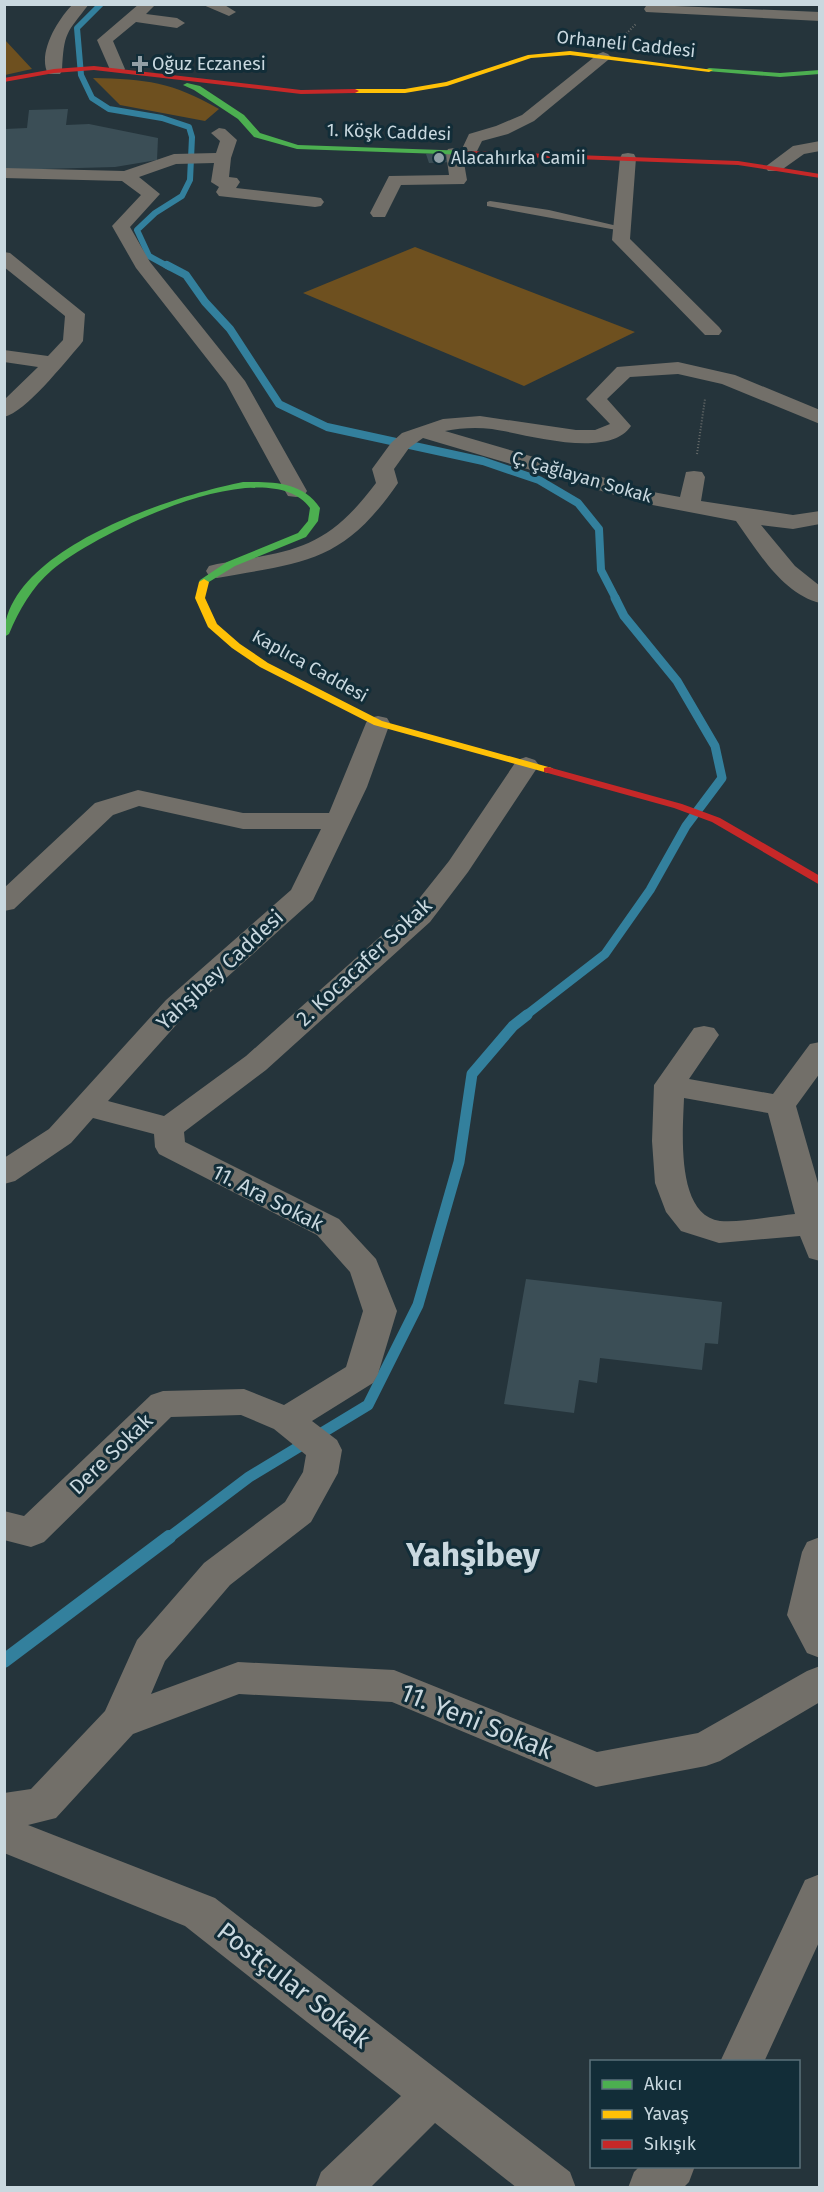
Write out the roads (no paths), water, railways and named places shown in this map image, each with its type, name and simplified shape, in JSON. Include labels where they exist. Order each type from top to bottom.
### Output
[{"type":"main road","name":"Orhaneli Caddesi","points":[[4,80],[54,71],[94,68],[301,92],[405,91],[447,84],[530,56],[548,53],[570,53],[742,74],[780,75],[819,72]]},
{"type":"main road","name":"1. Köşk Caddesi","points":[[157,75],[197,88],[241,117],[257,135],[297,147],[738,163],[774,167],[819,177]]},
{"type":"main road","points":[[4,634],[22,599],[50,566],[90,537],[145,513],[198,495],[250,485],[296,490],[315,508],[313,522],[302,535],[217,572]]},
{"type":"main road","name":"Kaplıca Caddesi","points":[[217,572],[204,580],[200,598],[212,625],[264,665],[378,723],[678,806],[716,820],[819,882]]},
{"type":"street","points":[[54,71],[56,43],[62,24],[82,4]]},
{"type":"street","points":[[117,69],[105,40],[149,4]]},
{"type":"street","points":[[208,4],[229,12]]},
{"type":"street","points":[[651,9],[819,17]]},
{"type":"street","points":[[134,17],[177,23]]},
{"type":"street","points":[[379,213],[395,180],[458,180],[461,153],[474,138],[502,130],[528,118],[603,57]]},
{"type":"street","points":[[219,133],[229,140],[217,158],[220,182],[231,182],[225,192],[315,202]]},
{"type":"street","points":[[774,167],[799,150],[819,146]]},
{"type":"street","points":[[4,173],[126,176],[174,159],[217,158]]},
{"type":"street","points":[[627,158],[621,240],[712,331]]},
{"type":"street","points":[[126,176],[151,194],[121,226],[142,264],[235,381],[296,490]]},
{"type":"street","points":[[4,257],[75,314],[73,341],[28,390],[4,411]]},
{"type":"street","points":[[4,356],[53,363]]},
{"type":"street","points":[[217,572],[296,557],[334,540],[357,521],[376,499],[387,483],[383,469],[409,439],[462,422],[482,422],[576,436],[600,436],[616,432],[621,426],[596,399],[624,371],[678,369],[708,374],[728,379],[819,418]]},
{"type":"street","name":"Ç. Çağlayan Sokak","points":[[409,439],[650,498],[743,516],[793,522],[819,517]]},
{"type":"street","points":[[689,505],[694,477]]},
{"type":"street","points":[[813,587],[769,550],[743,516],[819,497]]},
{"type":"street","name":"Yahşibey Caddesi","points":[[4,1173],[60,1136],[176,1007],[303,894],[354,787],[378,723]]},
{"type":"street","name":"2. Kocacafer Sokak","points":[[169,1128],[256,1064],[420,916],[466,857],[526,765]]},
{"type":"street","points":[[4,903],[104,809],[138,798],[243,821],[337,821]]},
{"type":"street","points":[[704,1035],[669,1084],[667,1141],[671,1183],[682,1212],[692,1223],[719,1232],[816,1237],[782,1105],[819,1051]]},
{"type":"street","points":[[669,1084],[782,1105]]},
{"type":"street","points":[[87,1106],[169,1128]]},
{"type":"street","name":"11. Ara Sokak","points":[[169,1128],[171,1147],[204,1166],[328,1227],[365,1267],[380,1311],[361,1374],[286,1420]]},
{"type":"street","name":"Dere Sokak","points":[[4,1525],[31,1532],[163,1404],[244,1402],[286,1420],[325,1450],[320,1473],[298,1512],[217,1574],[150,1652],[119,1722]]},
{"type":"street","points":[[819,1552],[806,1615],[819,1641]]},
{"type":"street","name":"11. Yeni Sokak","points":[[119,1722],[238,1678],[394,1686],[596,1770],[706,1749],[819,1682]]},
{"type":"street","points":[[4,1810],[42,1805],[119,1722]]},
{"type":"street","name":"Postçular Sokak","points":[[4,1834],[200,1912],[554,2187]]},
{"type":"street","points":[[742,2060],[819,1893]]},
{"type":"street","points":[[337,2187],[434,2094]]},
{"type":"street","points":[[650,2187],[671,2168]]},
{"type":"lane","points":[[490,204],[622,228]]},
{"type":"waterway","points":[[101,4],[77,28],[81,75],[92,98],[109,109],[162,118],[189,127],[192,137],[190,180],[182,196],[155,213],[137,230],[149,256],[169,267]]},
{"type":"waterway","points":[[167,265],[186,275],[205,302],[230,329],[279,404],[327,427],[483,461],[539,480],[578,503],[599,529],[601,570],[616,599]]},
{"type":"waterway","points":[[525,1016],[605,954],[650,890],[686,826],[722,778],[715,746],[677,681],[624,616],[615,598]]},
{"type":"waterway","points":[[167,1539],[249,1477],[368,1405],[418,1305],[459,1162],[472,1074],[513,1026],[527,1015]]},
{"type":"waterway","points":[[4,1661],[169,1537]]},
{"type":"place","name":"Oğuz Eczanesi","points":[[140,64]]},
{"type":"place","name":"Alacahırka Camii","points":[[439,158]]},
{"type":"district","name":"Yahşibey","points":[[473,1554]]}]
